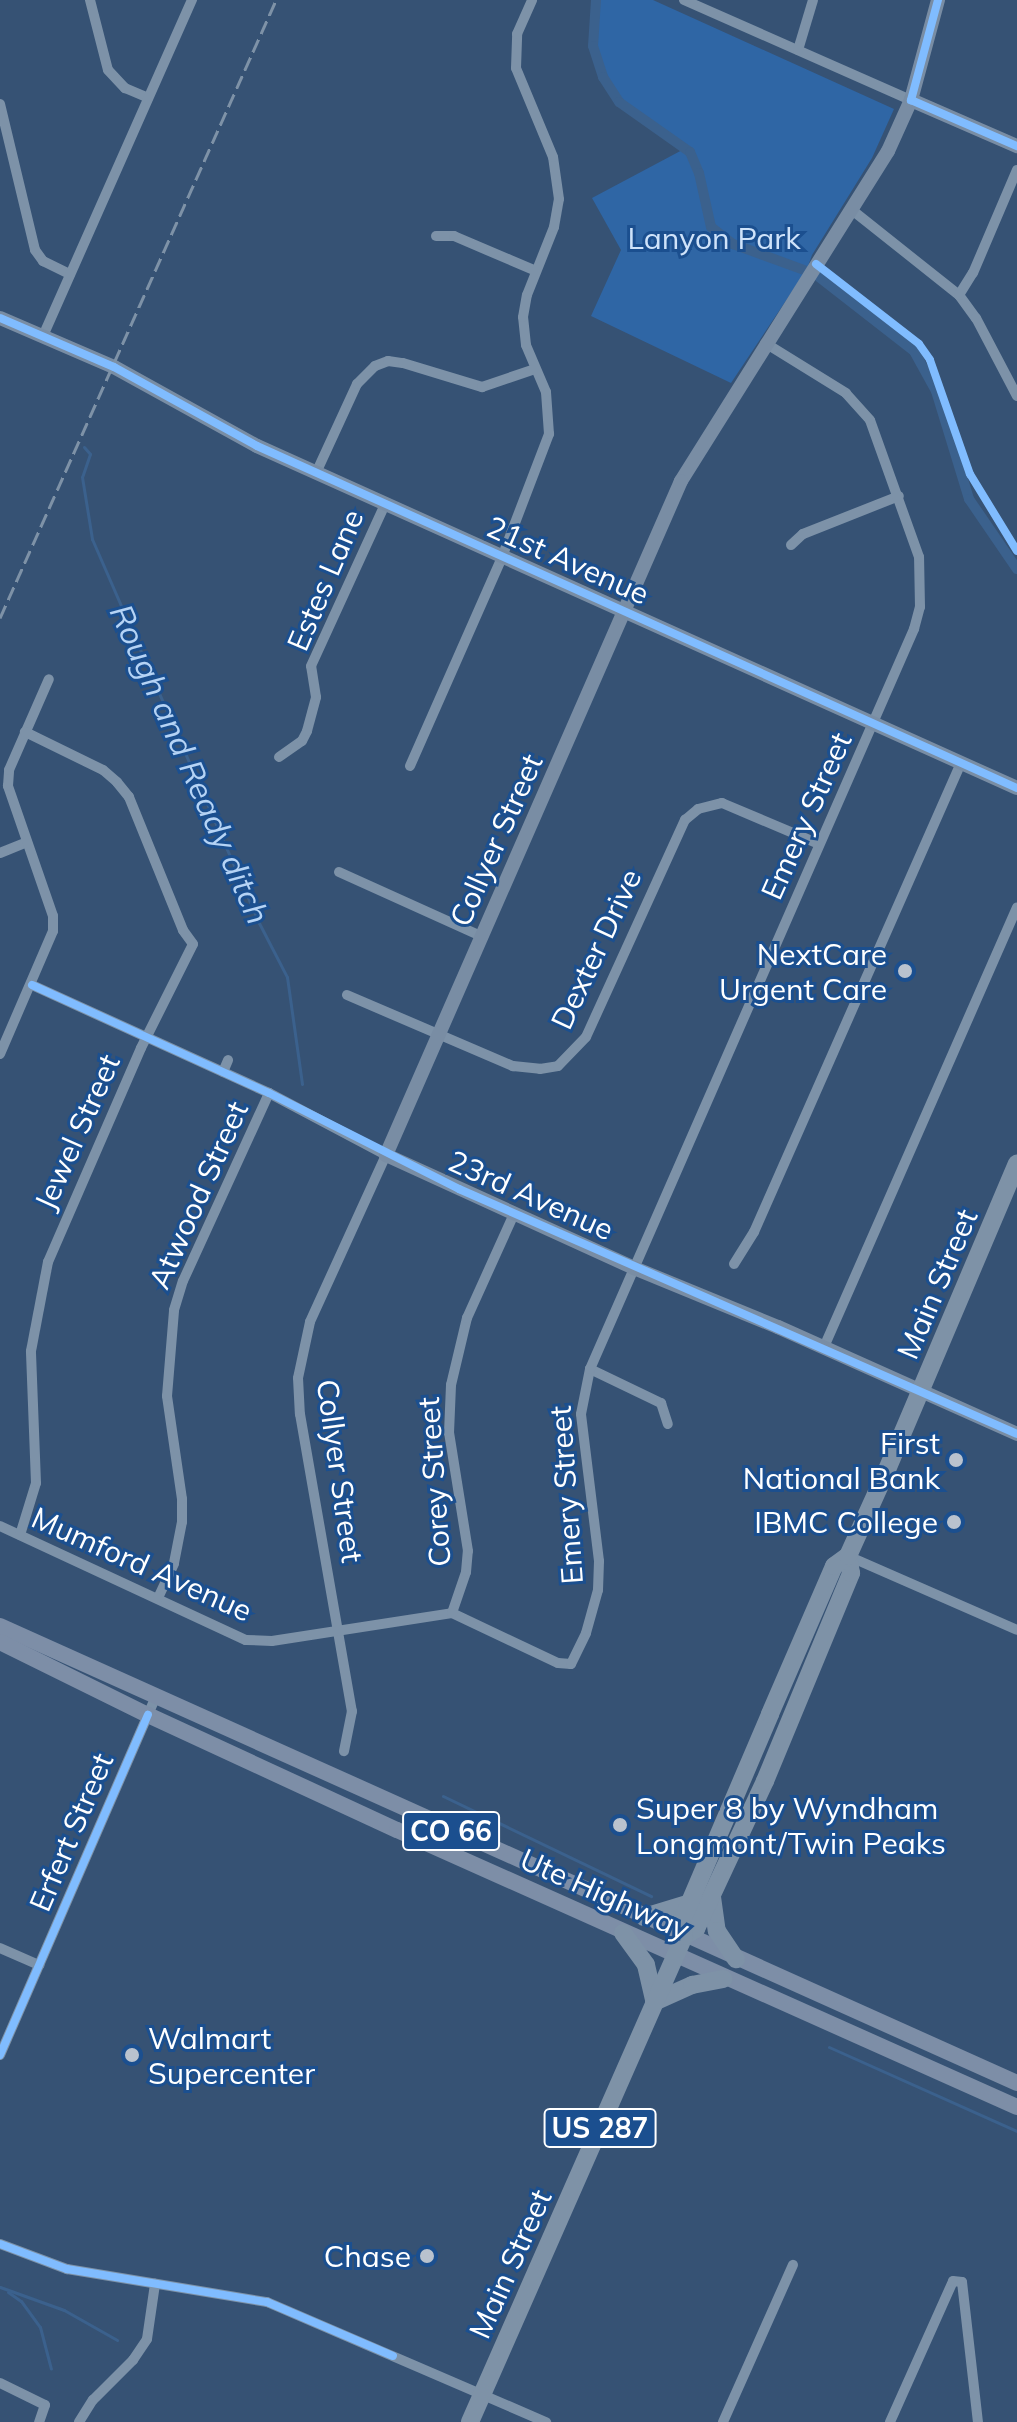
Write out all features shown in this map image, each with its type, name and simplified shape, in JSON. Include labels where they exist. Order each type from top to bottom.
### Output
[{"type":"highway","name":"Main Street","points":[[684,1936],[681,1923],[834,1566],[848,1556],[922,1391],[1017,1164]]},
{"type":"highway","name":"Main Street","points":[[483,2395],[674,1957],[684,1936],[696,1929],[712,1897],[851,1573],[848,1556]]},
{"type":"highway","points":[[712,1897],[717,1931],[736,1959]]},
{"type":"highway","points":[[644,1917],[690,1903]]},
{"type":"highway","points":[[623,1933],[646,1965],[654,2002],[692,1985],[723,1979]]},
{"type":"highway","name":"US 287","points":[[470,2422],[483,2395]]},
{"type":"main road","name":"Ute Highway","points":[[0,1626],[684,1936],[1017,2083]]},
{"type":"main road","name":"Ute Highway","points":[[0,1642],[148,1715],[674,1957],[1017,2107]]},
{"type":"street","points":[[90,0],[108,70],[125,88],[148,98]]},
{"type":"street","points":[[43,336],[192,0]]},
{"type":"street","points":[[410,766],[502,557],[549,434],[546,392],[526,345],[523,317],[536,271],[554,227],[559,199],[553,157],[516,68],[517,34],[532,0]]},
{"type":"street","points":[[684,0],[1017,146]]},
{"type":"street","points":[[798,50],[813,0]]},
{"type":"street","name":"Collyer Street","points":[[344,1751],[352,1711],[300,1414],[298,1378],[310,1322],[440,1035],[622,610],[681,481],[888,151],[911,100],[938,0]]},
{"type":"street","points":[[0,104],[35,250],[43,261],[70,274]]},
{"type":"street","points":[[959,295],[973,273],[1017,170]]},
{"type":"street","points":[[852,210],[959,295],[976,318],[1017,396]]},
{"type":"street","points":[[436,236],[454,236],[536,271]]},
{"type":"street","name":"21st Avenue","points":[[0,318],[105,364],[257,446],[1017,788]]},
{"type":"street","name":"Emery Street","points":[[452,1613],[558,1663],[571,1664],[578,1649],[593,1612],[599,1575],[581,1414],[590,1369],[914,629],[920,607],[919,557],[899,496],[863,410],[846,393],[765,343]]},
{"type":"street","name":"Estes Lane","points":[[316,473],[357,384],[375,366],[388,361],[403,363],[482,387],[535,369]]},
{"type":"street","points":[[791,545],[803,534],[899,496]]},
{"type":"street","name":"Estes Lane","points":[[279,757],[302,741],[307,731],[316,697],[311,666],[385,504]]},
{"type":"street","points":[[0,1054],[2,1042],[32,985],[53,931],[53,916],[8,786],[9,770],[49,679]]},
{"type":"street","name":"Jewel Street","points":[[20,1535],[36,1483],[31,1351],[48,1262],[146,1038],[193,944],[183,930],[129,797],[103,770],[25,732]]},
{"type":"street","points":[[734,1264],[754,1232],[961,763]]},
{"type":"street","name":"Dexter Drive","points":[[347,995],[522,1068],[558,1066],[576,1052],[586,1037],[679,827],[698,809],[722,803],[819,844]]},
{"type":"street","points":[[0,853],[27,842]]},
{"type":"street","points":[[339,872],[483,937]]},
{"type":"street","points":[[824,1347],[1017,908]]},
{"type":"street","name":"23rd Avenue","points":[[32,985],[269,1093],[386,1155],[514,1214],[1017,1434]]},
{"type":"street","points":[[223,1072],[228,1060]]},
{"type":"street","name":"Atwood Street","points":[[158,1598],[174,1563],[182,1522],[182,1499],[167,1396],[174,1310],[183,1281],[269,1093]]},
{"type":"street","name":"Corey Street","points":[[452,1613],[464,1583],[468,1551],[449,1433],[451,1385],[467,1318],[514,1214]]},
{"type":"street","points":[[590,1369],[661,1403],[668,1424]]},
{"type":"street","name":"Mumford Avenue","points":[[0,1526],[246,1640],[272,1641],[452,1613]]},
{"type":"street","points":[[848,1556],[1017,1630]]},
{"type":"street","name":"Erfert Street","points":[[0,2055],[155,1698]]},
{"type":"street","points":[[0,1948],[39,1965]]},
{"type":"street","points":[[0,2244],[67,2269],[267,2302],[546,2422]]},
{"type":"street","points":[[723,2422],[793,2265]]},
{"type":"street","points":[[890,2422],[953,2281],[962,2282],[978,2422]]},
{"type":"street","points":[[79,2422],[93,2400],[133,2360],[147,2339],[155,2284]]},
{"type":"street","points":[[0,2383],[45,2405],[39,2422]]},
{"type":"green space","name":"Lanyon Park","points":[[596,0],[653,0],[894,109],[872,158],[812,255],[807,269],[731,383],[591,316],[621,250],[592,198],[686,148],[619,102],[612,93],[593,46]]},
{"type":"waterway","points":[[596,0],[593,46],[603,77],[619,102],[690,152],[699,173],[711,227],[733,244],[804,270]]},
{"type":"waterway","points":[[819,277],[914,351],[936,391],[969,499],[1017,569]]},
{"type":"waterway","name":"Rough and Ready ditch","points":[[84,447],[90,454],[82,477],[92,539],[259,923],[287,977],[302,1084]]},
{"type":"waterway","name":"Rough and Ready ditch","points":[[443,1796],[651,1896]]},
{"type":"waterway","name":"Rough and Ready ditch","points":[[829,2047],[1017,2131]]},
{"type":"waterway","points":[[0,2287],[64,2310],[117,2340]]},
{"type":"waterway","points":[[8,2292],[21,2301],[40,2327],[51,2369]]},
{"type":"railway","points":[[0,618],[276,0]]},
{"type":"cycle path","points":[[938,0],[911,100],[1017,146]]},
{"type":"cycle path","points":[[816,264],[919,344],[930,360],[970,474],[1017,551]]},
{"type":"cycle path","points":[[0,318],[114,367],[257,446],[1017,788]]},
{"type":"cycle path","points":[[32,985],[269,1093],[459,1189],[1017,1434]]},
{"type":"cycle path","points":[[0,2055],[148,1715]]},
{"type":"cycle path","points":[[0,2244],[67,2269],[267,2302],[393,2356]]},
{"type":"place","name":"NextCare Urgent Care","points":[[905,971]]},
{"type":"place","name":"First National Bank","points":[[956,1460]]},
{"type":"place","name":"IBMC College","points":[[954,1522]]},
{"type":"place","name":"Super 8 by Wyndham Longmont/Twin Peaks","points":[[620,1825]]},
{"type":"place","name":"Walmart Supercenter","points":[[132,2055]]},
{"type":"place","name":"Chase","points":[[427,2256]]}]
